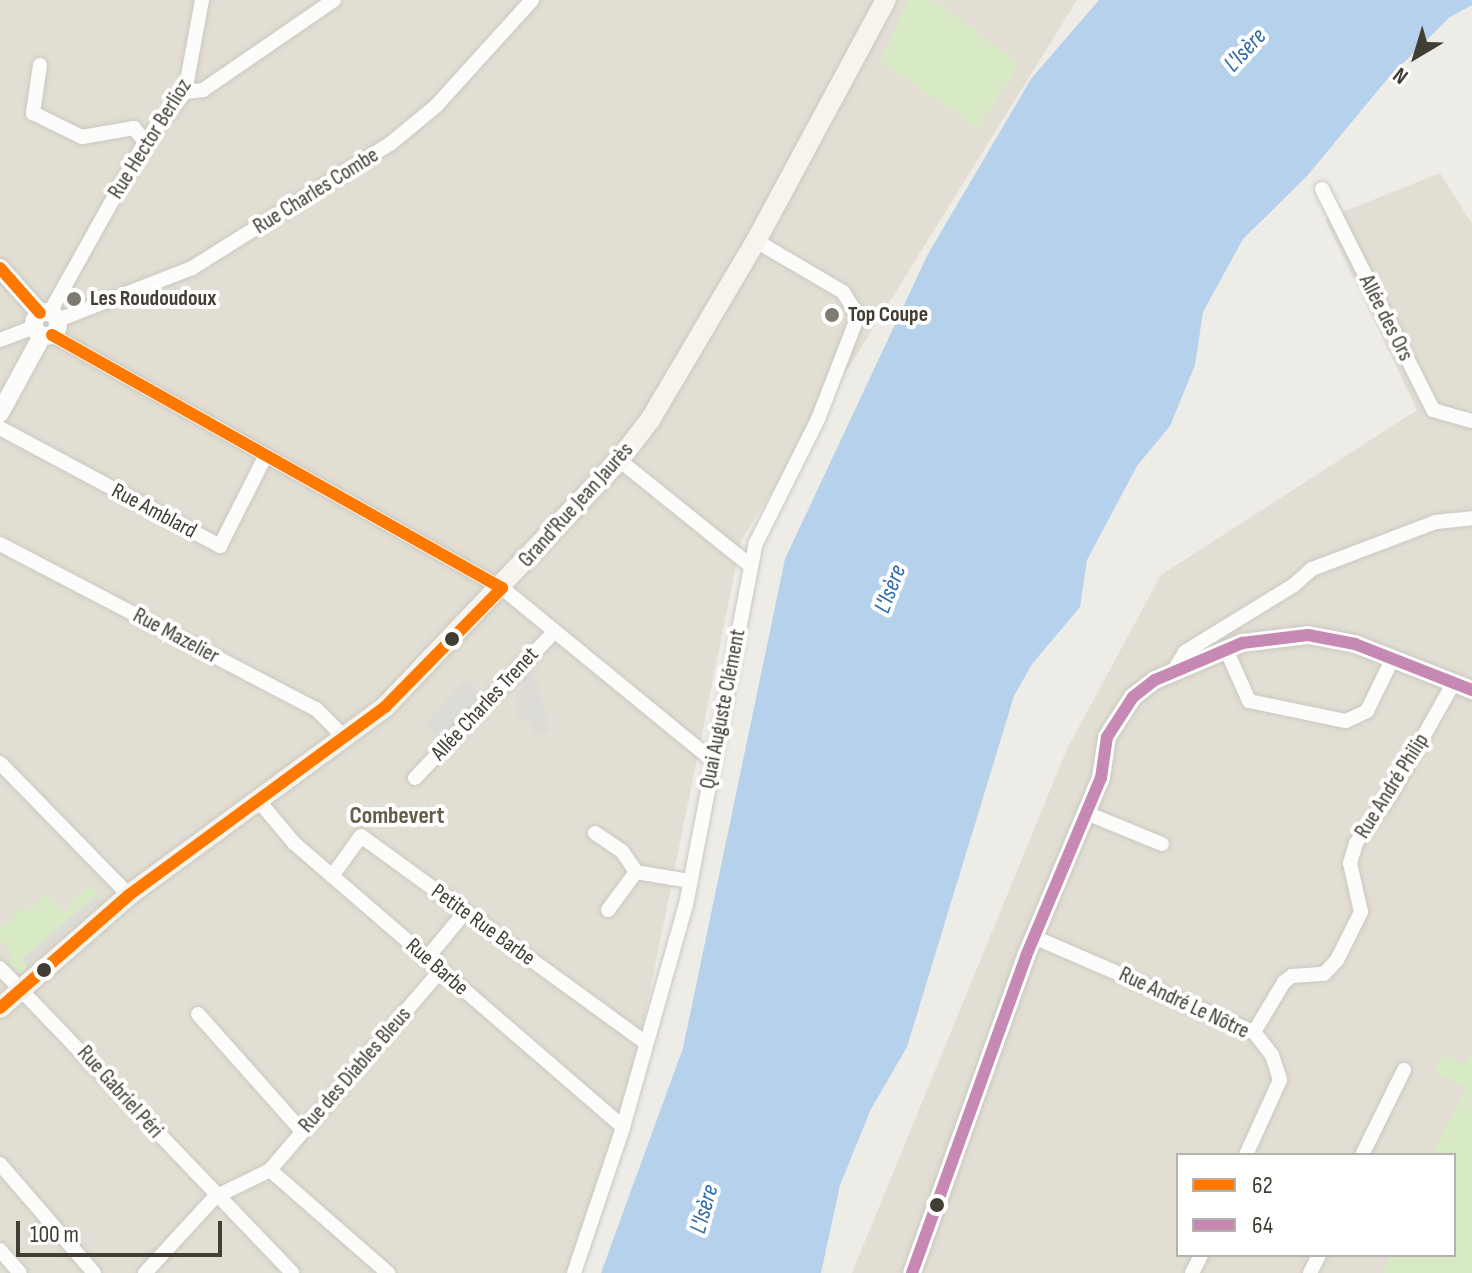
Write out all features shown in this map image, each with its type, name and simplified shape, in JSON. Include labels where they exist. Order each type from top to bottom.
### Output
[{"type":"main road","name":"Grand'Rue Jean Jaurès","points":[[0,1008],[129,895],[345,738],[422,673],[619,460],[650,420],[756,241],[886,0]]},
{"type":"main road","name":"Grand'Rue Jean Jaurès","points":[[0,999],[22,990]]},
{"type":"street","name":"Rue Hector Berlioz","points":[[46,324],[145,142],[185,92],[202,0]]},
{"type":"street","points":[[185,92],[203,90],[334,0]]},
{"type":"street","name":"Rue Charles Combe","points":[[0,340],[192,268],[390,144],[436,106],[532,0]]},
{"type":"street","points":[[40,65],[33,113],[82,137],[134,128],[145,142]]},
{"type":"street","name":"Allée des Ors","points":[[1322,189],[1433,410],[1472,421]]},
{"type":"street","name":"Quai Auguste Clément","points":[[574,1273],[623,1127],[689,881],[756,543],[830,391],[858,316],[856,305],[843,292],[756,241]]},
{"type":"street","points":[[0,268],[46,324],[265,457],[502,588],[712,760]]},
{"type":"street","points":[[0,413],[46,324]]},
{"type":"street","name":"Rue Amblard","points":[[0,428],[220,546],[265,457]]},
{"type":"street","points":[[619,460],[751,566]]},
{"type":"street","points":[[1173,672],[1185,652],[1294,585],[1312,569],[1436,522],[1472,518]]},
{"type":"street","name":"Rue Mazelier","points":[[0,544],[316,709],[345,738]]},
{"type":"street","name":"Allée Charles Trenet","points":[[415,778],[555,631]]},
{"type":"street","points":[[912,1273],[1034,937],[1101,778],[1102,750],[1113,725],[1133,697],[1173,672],[1226,649],[1263,638],[1308,635],[1393,658],[1472,690]]},
{"type":"street","points":[[1226,649],[1249,701],[1346,721],[1367,711],[1393,658]]},
{"type":"street","name":"Rue André Philip","points":[[1254,1032],[1288,978],[1324,974],[1337,960],[1361,912],[1350,863],[1356,843],[1391,794],[1454,682]]},
{"type":"street","points":[[0,763],[129,895]]},
{"type":"street","name":"Rue Barbe","points":[[258,800],[294,843],[623,1127]]},
{"type":"street","points":[[1086,813],[1162,844]]},
{"type":"street","points":[[595,833],[622,851],[636,872],[689,881]]},
{"type":"street","name":"Petite Rue Barbe","points":[[332,876],[361,836],[646,1043]]},
{"type":"street","points":[[608,910],[636,872]]},
{"type":"street","points":[[427,958],[465,912]]},
{"type":"street","name":"Rue André Le Nôtre","points":[[1034,937],[1254,1032],[1272,1055],[1280,1080],[1247,1153]]},
{"type":"street","name":"Rue Gabriel Péri","points":[[0,968],[215,1197],[292,1273]]},
{"type":"street","name":"Rue des Diables Bleus","points":[[270,1170],[441,970]]},
{"type":"street","points":[[198,1014],[302,1131]]},
{"type":"street","points":[[1363,1153],[1404,1070]]},
{"type":"street","points":[[0,1164],[94,1273]]},
{"type":"street","points":[[145,1273],[215,1197],[270,1170],[388,1273]]},
{"type":"street","points":[[0,1250],[20,1273]]},
{"type":"shaded area","points":[[0,0],[1077,0],[741,541],[636,1060],[568,1273],[0,1273]]},
{"type":"shaded area","points":[[1440,173],[1472,224],[1472,1273],[852,1273],[1067,749],[1161,575],[1417,410],[1325,219]]},
{"type":"shaded area","points":[[533,666],[550,732],[534,735],[530,720],[518,722],[515,691],[524,688],[522,679]]},
{"type":"shaded area","points":[[465,680],[484,698],[443,742],[424,724]]},
{"type":"shaded area","points":[[95,896],[101,903],[28,966],[22,960]]},
{"type":"green space","points":[[909,0],[933,0],[1020,64],[978,128],[880,62]]},
{"type":"green space","points":[[90,884],[101,903],[95,897],[22,959],[29,967],[20,972],[6,962],[13,955],[0,941],[0,929],[24,907],[28,911],[46,894],[64,913]]},
{"type":"green space","points":[[1472,1049],[1472,1273],[1382,1273],[1390,1257],[1456,1257],[1456,1153],[1433,1153],[1467,1088],[1435,1072],[1443,1054],[1465,1064]]},
{"type":"water","name":"L'Isère","points":[[1099,0],[1472,0],[1472,5],[1450,17],[1389,77],[1307,176],[1243,239],[1203,312],[1195,365],[1170,426],[1137,466],[1087,560],[1080,607],[1032,664],[1014,696],[907,1047],[871,1109],[840,1185],[821,1273],[601,1273],[683,1048],[785,559],[928,254],[1031,79]]},
{"type":"transit line","name":"62","points":[[0,268],[40,313]]},
{"type":"transit line","name":"62","points":[[52,335],[502,588]]},
{"type":"transit line","name":"62","points":[[0,1008],[129,895],[385,707],[502,588]]},
{"type":"transit line","name":"64","points":[[912,1273],[1026,956],[1101,778],[1107,737],[1133,697],[1155,680],[1242,643],[1308,635],[1355,644],[1472,690]]},
{"type":"place","name":"Les Roudoudoux","points":[[74,299]]},
{"type":"place","name":"Top Coupe","points":[[832,315]]},
{"type":"district","name":"Combevert","points":[[397,816]]}]
